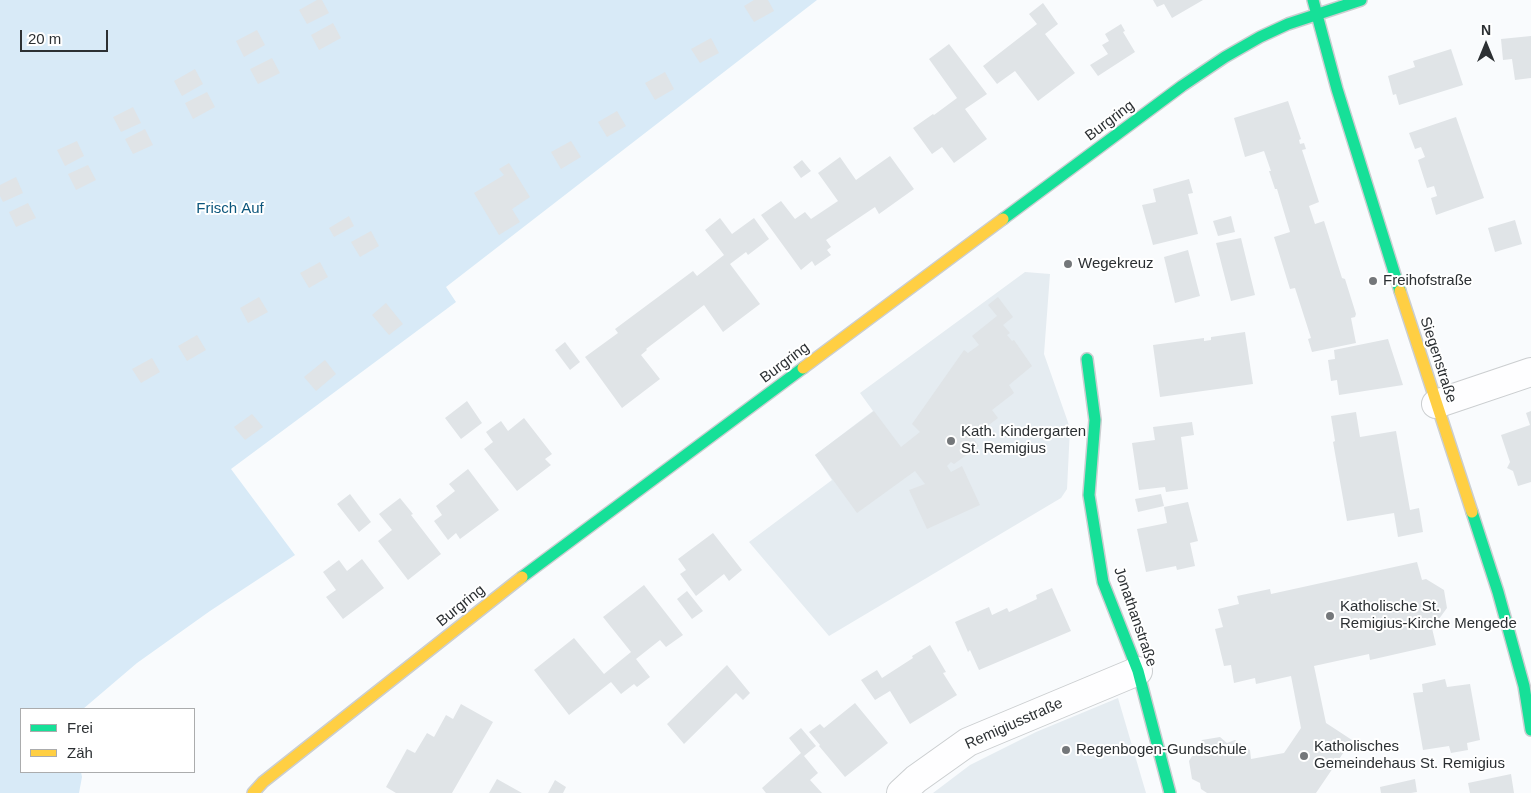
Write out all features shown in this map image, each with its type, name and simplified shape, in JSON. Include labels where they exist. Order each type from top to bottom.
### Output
[{"type":"main road","name":"Siegenstraße","points":[[1313,0],[1342,104],[1436,404],[1487,556],[1524,686],[1531,730]]},
{"type":"main road","name":"Burgring","points":[[253,793],[263,782],[540,562],[1078,163],[1108,143],[1190,79],[1248,43],[1317,12],[1361,0]]},
{"type":"main road","name":"Jonathanstraße","points":[[1087,359],[1095,420],[1089,495],[1104,582],[1138,671],[1170,793]]},
{"type":"street","points":[[1436,404],[1531,372]]},
{"type":"street","name":"Remigiusstraße","points":[[901,793],[916,779],[968,742],[1138,671]]},
{"type":"shaded area","name":"Kath. Kindergarten St. Remigius","points":[[1025,272],[1050,274],[1044,354],[1070,428],[1067,489],[1061,498],[829,636],[749,542],[832,480],[815,455],[873,411],[860,393]]},
{"type":"shaded area","name":"Regenbogen-Gundschule","points":[[1118,698],[1146,793],[933,793],[970,765],[1036,732]]},
{"type":"green space","name":"Frisch Auf","points":[[0,0],[817,0],[446,287],[456,302],[231,469],[295,555],[210,611],[137,663],[84,708],[20,708],[20,773],[81,773],[79,793],[0,793]]},
{"type":"building","points":[[317,0],[322,0],[329,13],[307,24],[299,10]]},
{"type":"building","points":[[754,0],[768,0],[774,11],[754,22],[744,6]]},
{"type":"building","points":[[1153,0],[1203,0],[1172,18],[1164,4],[1157,7]]},
{"type":"building","points":[[1043,3],[1058,24],[1045,34],[1075,73],[1038,101],[1015,71],[997,84],[983,66],[1037,24],[1029,14]]},
{"type":"building","points":[[333,23],[341,38],[319,50],[311,35]]},
{"type":"building","points":[[1121,24],[1125,31],[1123,32],[1135,52],[1098,76],[1090,65],[1108,54],[1102,45],[1109,41],[1105,34]]},
{"type":"building","points":[[257,30],[265,45],[244,57],[236,41]]},
{"type":"building","points":[[1531,36],[1531,78],[1515,80],[1512,59],[1503,60],[1501,39]]},
{"type":"building","points":[[711,38],[719,53],[700,63],[691,49]]},
{"type":"building","points":[[949,44],[987,94],[965,109],[987,139],[954,163],[942,147],[932,154],[913,128],[957,98],[929,59]]},
{"type":"building","points":[[1451,49],[1463,85],[1399,105],[1396,94],[1393,95],[1388,76],[1415,67],[1413,61]]},
{"type":"building","points":[[272,58],[280,73],[258,84],[250,69]]},
{"type":"building","points":[[195,69],[203,84],[182,96],[174,81]]},
{"type":"building","points":[[665,72],[674,89],[655,100],[645,83]]},
{"type":"building","points":[[207,92],[215,107],[193,119],[185,103]]},
{"type":"building","points":[[1288,101],[1301,139],[1299,140],[1300,144],[1304,143],[1306,149],[1302,150],[1319,202],[1309,206],[1315,224],[1324,221],[1342,278],[1345,279],[1356,314],[1355,317],[1351,318],[1356,343],[1312,352],[1308,339],[1311,338],[1295,288],[1290,289],[1274,237],[1290,232],[1277,189],[1275,189],[1269,171],[1271,171],[1264,151],[1245,157],[1234,118]]},
{"type":"building","points":[[133,107],[141,123],[121,132],[113,117]]},
{"type":"building","points":[[617,111],[626,126],[607,137],[598,122]]},
{"type":"building","points":[[1456,117],[1484,198],[1436,215],[1431,198],[1437,196],[1434,186],[1427,188],[1418,160],[1425,157],[1421,147],[1415,149],[1409,133]]},
{"type":"building","points":[[145,129],[153,145],[133,154],[125,139]]},
{"type":"building","points":[[77,141],[84,156],[65,166],[57,150]]},
{"type":"building","points":[[571,141],[581,157],[561,169],[551,152]]},
{"type":"building","points":[[890,156],[914,189],[879,214],[875,207],[826,240],[831,247],[827,250],[831,255],[815,266],[812,261],[801,270],[761,215],[781,201],[795,219],[805,212],[811,219],[838,201],[818,173],[840,157],[856,180]]},
{"type":"building","points":[[802,160],[811,171],[801,178],[793,167]]},
{"type":"building","points":[[509,163],[530,197],[512,209],[520,222],[499,235],[474,193],[504,175],[499,169]]},
{"type":"building","points":[[88,165],[96,180],[76,190],[68,174]]},
{"type":"building","points":[[16,177],[23,193],[3,202],[0,196],[0,185]]},
{"type":"building","points":[[1189,179],[1193,193],[1188,194],[1198,234],[1153,245],[1142,205],[1156,202],[1153,189]]},
{"type":"building","points":[[28,203],[36,218],[16,227],[9,212]]},
{"type":"building","points":[[349,216],[354,226],[334,237],[329,228]]},
{"type":"building","points":[[1231,216],[1235,232],[1218,236],[1213,221]]},
{"type":"building","points":[[720,218],[732,234],[754,218],[769,239],[748,255],[746,252],[730,264],[760,304],[723,332],[704,305],[646,349],[641,355],[660,379],[622,408],[585,357],[618,333],[615,329],[693,271],[697,276],[724,255],[705,230]]},
{"type":"building","points":[[1515,220],[1522,244],[1495,252],[1488,228]]},
{"type":"building","points":[[371,231],[379,246],[360,257],[351,242]]},
{"type":"building","points":[[1241,238],[1255,295],[1231,301],[1216,243]]},
{"type":"building","points":[[1188,250],[1200,296],[1175,303],[1164,257]]},
{"type":"building","points":[[320,262],[328,277],[309,288],[300,273]]},
{"type":"building","points":[[259,297],[268,312],[248,323],[240,308]]},
{"type":"building","points":[[998,297],[1013,317],[1003,325],[1010,333],[1007,335],[1012,341],[1014,340],[1032,366],[1009,385],[1014,393],[992,410],[998,418],[973,437],[979,446],[954,464],[951,462],[947,466],[951,472],[962,466],[980,505],[927,529],[909,490],[925,484],[915,471],[857,513],[815,455],[874,411],[901,447],[920,432],[912,424],[964,350],[968,353],[979,345],[972,336],[997,316],[988,305]]},
{"type":"building","points":[[386,303],[403,324],[389,335],[372,315]]},
{"type":"building","points":[[1245,332],[1253,384],[1160,397],[1153,345],[1204,338],[1204,341],[1211,340],[1211,337]]},
{"type":"building","points":[[197,335],[206,350],[187,361],[178,346]]},
{"type":"building","points":[[1388,339],[1403,385],[1339,395],[1337,380],[1331,381],[1328,360],[1335,359],[1334,350]]},
{"type":"building","points":[[565,342],[580,362],[570,370],[555,350]]},
{"type":"building","points":[[152,358],[160,372],[141,383],[132,369]]},
{"type":"building","points":[[325,360],[336,374],[316,391],[304,377]]},
{"type":"building","points":[[467,401],[482,423],[461,439],[445,418]]},
{"type":"building","points":[[1531,411],[1531,482],[1518,486],[1513,471],[1507,468],[1510,462],[1501,435],[1530,425],[1526,413]]},
{"type":"building","points":[[1356,412],[1360,437],[1396,431],[1410,510],[1419,508],[1423,532],[1398,537],[1394,513],[1347,521],[1333,442],[1335,441],[1331,416]]},
{"type":"building","points":[[252,414],[263,427],[245,440],[234,427]]},
{"type":"building","points":[[524,418],[552,454],[545,459],[551,465],[517,491],[484,449],[493,442],[486,432],[501,421],[508,431]]},
{"type":"building","points":[[1192,422],[1194,435],[1181,437],[1188,489],[1166,492],[1165,487],[1139,490],[1132,443],[1155,440],[1153,427]]},
{"type":"building","points":[[468,469],[499,510],[460,539],[456,533],[448,540],[434,521],[442,515],[436,506],[455,491],[449,484]]},
{"type":"building","points":[[350,494],[371,522],[359,532],[337,504]]},
{"type":"building","points":[[1161,494],[1164,506],[1138,512],[1135,499]]},
{"type":"building","points":[[400,498],[441,554],[408,580],[378,541],[392,530],[379,514]]},
{"type":"building","points":[[1188,502],[1198,541],[1190,543],[1195,566],[1177,570],[1176,566],[1146,572],[1137,529],[1167,523],[1164,507]]},
{"type":"building","points":[[713,533],[742,570],[729,581],[724,574],[696,596],[680,574],[686,570],[678,559]]},
{"type":"building","points":[[362,559],[384,588],[343,619],[326,597],[336,590],[323,572],[339,560],[347,571]]},
{"type":"building","name":"Katholische St. Remigius-Kirche Mengede","points":[[1417,562],[1422,580],[1426,579],[1444,590],[1447,608],[1436,623],[1431,624],[1436,645],[1370,660],[1369,654],[1314,666],[1326,723],[1352,740],[1316,793],[1207,793],[1201,789],[1200,783],[1192,779],[1189,761],[1202,740],[1220,737],[1227,743],[1235,740],[1250,750],[1251,759],[1284,753],[1301,728],[1291,676],[1256,684],[1255,678],[1234,683],[1231,665],[1224,666],[1215,629],[1223,627],[1218,609],[1239,604],[1237,596],[1270,589],[1271,594]]},
{"type":"building","points":[[644,585],[683,635],[666,647],[660,640],[636,659],[650,677],[637,687],[634,684],[621,694],[611,682],[569,715],[534,670],[574,638],[604,674],[631,652],[603,617]]},
{"type":"building","points":[[1052,588],[1071,631],[979,670],[970,650],[968,652],[955,622],[989,607],[992,615],[1007,608],[1009,612],[1037,599],[1036,595]]},
{"type":"building","points":[[687,591],[703,611],[692,619],[677,599]]},
{"type":"building","points":[[930,645],[946,672],[943,673],[957,695],[910,724],[890,691],[875,700],[861,680],[877,670],[882,678]]},
{"type":"building","points":[[727,665],[750,693],[743,700],[736,693],[684,744],[667,724]]},
{"type":"building","points":[[1445,679],[1447,687],[1470,684],[1480,740],[1467,743],[1468,750],[1451,753],[1449,746],[1423,750],[1413,693],[1423,692],[1422,684]]},
{"type":"building","points":[[855,703],[888,743],[845,777],[809,732],[820,724],[824,728]]},
{"type":"building","points":[[461,704],[493,722],[452,793],[396,793],[386,787],[407,749],[415,753],[427,733],[434,737],[446,715],[453,719]]},
{"type":"building","points":[[801,728],[816,746],[804,756],[818,773],[810,780],[822,793],[766,793],[762,788],[801,753],[789,738]]},
{"type":"building","points":[[1511,774],[1514,793],[1470,793],[1468,783]]},
{"type":"building","points":[[497,779],[522,793],[489,793]]},
{"type":"building","points":[[1415,779],[1417,792],[1381,793],[1380,787]]},
{"type":"building","points":[[555,780],[566,787],[563,793],[548,793]]},
{"type":"traffic: fast","points":[[1313,0],[1337,89],[1400,291]]},
{"type":"traffic: fast","points":[[1003,219],[1182,86],[1225,57],[1288,24],[1361,0]]},
{"type":"traffic: fast","points":[[1087,359],[1095,420],[1089,495],[1103,582],[1138,671],[1170,793]]},
{"type":"traffic: fast","points":[[522,577],[803,368]]},
{"type":"traffic: fast","points":[[1472,512],[1498,592],[1524,686],[1531,730]]},
{"type":"traffic: slow","points":[[803,368],[1003,219]]},
{"type":"traffic: slow","points":[[1400,291],[1472,512]]},
{"type":"traffic: slow","points":[[253,793],[263,782],[522,577]]},
{"type":"place","name":"Wegekreuz","points":[[1068,264]]},
{"type":"place","name":"Freihofstraße","points":[[1373,281]]},
{"type":"place","name":"Kath. Kindergarten St. Remigius","points":[[951,441]]},
{"type":"place","name":"Katholische St. Remigius-Kirche Mengede","points":[[1330,616]]},
{"type":"place","name":"Regenbogen-Gundschule","points":[[1066,750]]},
{"type":"place","name":"Katholisches Gemeindehaus St. Remigius","points":[[1304,756]]}]
